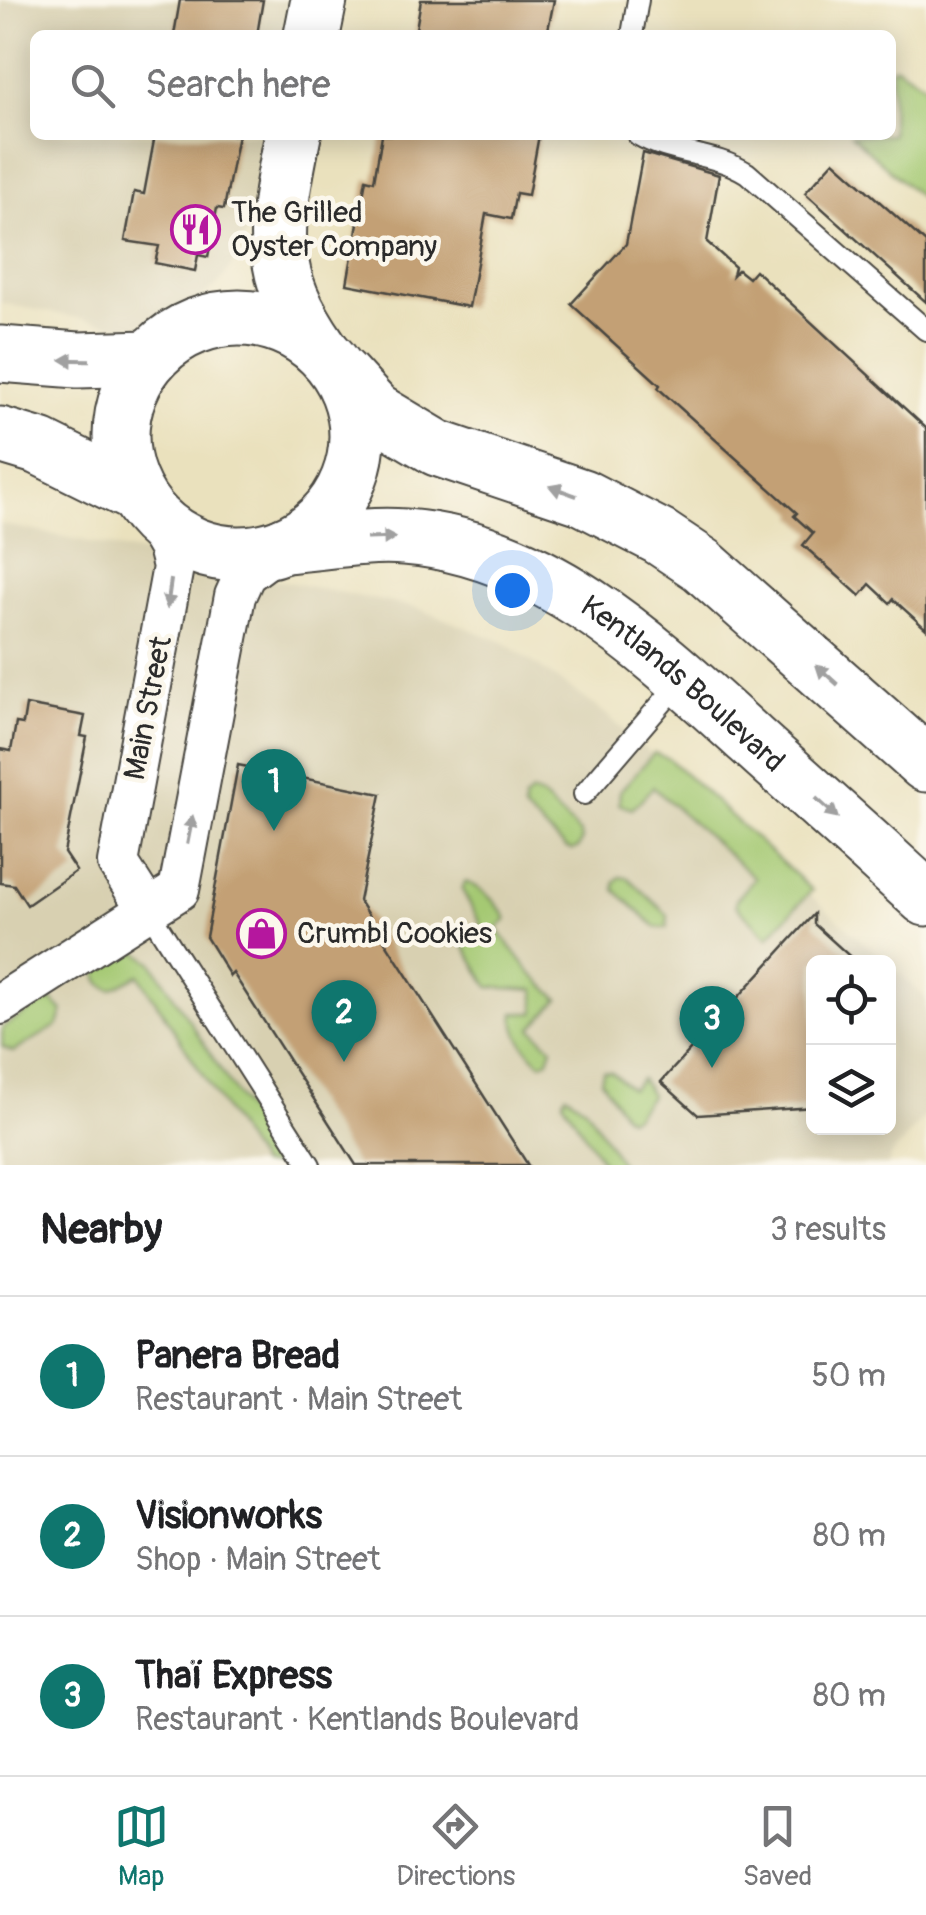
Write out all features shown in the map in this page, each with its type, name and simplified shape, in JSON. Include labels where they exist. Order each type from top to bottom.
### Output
[{"type":"street","points":[[313,30],[319,0]]},
{"type":"street","points":[[0,1004],[179,890],[236,596],[244,574],[312,530],[334,507],[354,465],[357,421],[351,396],[297,316],[284,286],[278,251],[280,203],[292,140]]},
{"type":"street","points":[[280,203],[246,277],[218,306],[164,346],[129,394],[120,437],[124,467],[139,499],[160,524],[181,539],[214,551],[244,554],[284,546]]},
{"type":"street","points":[[0,354],[78,360],[164,346],[211,321],[234,318],[258,320],[300,334],[375,411],[437,448],[582,497],[660,537],[702,564],[926,764]]},
{"type":"street","points":[[0,435],[40,447],[139,499]]},
{"type":"street","name":"Main Street","points":[[139,499],[168,547],[172,567],[118,864],[148,910]]},
{"type":"street","name":"Kentlands Boulevard","points":[[284,546],[407,537],[468,549],[538,574],[611,619],[683,678],[926,898]]},
{"type":"lane","points":[[633,30],[638,0]]},
{"type":"lane","points":[[650,140],[718,158],[761,182],[926,330]]},
{"type":"lane","points":[[584,794],[683,678]]},
{"type":"lane","points":[[148,910],[310,1165]]},
{"type":"shaded area","points":[[0,0],[291,0],[285,30],[30,30],[30,140],[264,140],[246,234],[235,261],[219,283],[190,307],[132,328],[0,303]]},
{"type":"shaded area","points":[[0,524],[417,608],[505,643],[601,710],[878,955],[806,955],[806,1135],[896,1135],[896,971],[926,998],[926,1115],[893,1153],[888,1165],[0,1165]]},
{"type":"green space","points":[[896,66],[926,86],[926,203],[857,140],[896,140]]},
{"type":"green space","points":[[654,753],[669,759],[812,890],[768,937],[736,906],[736,900],[755,878],[653,787],[632,809],[619,804],[620,791]]},
{"type":"green space","points":[[531,793],[542,797],[579,832],[579,847],[566,848],[524,810],[524,800]]},
{"type":"green space","points":[[628,878],[668,915],[667,928],[656,927],[615,890],[615,881]]},
{"type":"green space","points":[[465,882],[500,908],[507,919],[497,929],[531,973],[559,999],[532,1028],[552,1048],[548,1060],[542,1063],[526,1048],[514,1013],[535,1013],[535,990],[489,987],[460,939],[482,926],[462,890]]},
{"type":"green space","points":[[136,951],[152,962],[281,1165],[260,1165],[139,975],[112,989],[100,981],[100,967],[119,953]]},
{"type":"green space","points":[[52,1000],[63,1011],[58,1025],[13,1052],[2,1047],[2,1028]]},
{"type":"green space","points":[[603,1071],[612,1072],[631,1089],[641,1079],[651,1095],[634,1116],[628,1118],[623,1114],[601,1080]]},
{"type":"green space","points":[[566,1094],[585,1107],[622,1165],[604,1165],[563,1101]]},
{"type":"building","points":[[180,0],[263,0],[258,30],[175,30]]},
{"type":"building","points":[[421,0],[554,0],[548,30],[416,30]]},
{"type":"building","points":[[154,140],[237,140],[224,209],[217,208],[208,257],[198,255],[195,271],[155,263],[159,246],[125,241],[134,192],[144,194]]},
{"type":"building","points":[[381,140],[538,140],[528,195],[516,193],[511,219],[486,214],[469,307],[347,284],[366,179],[374,181]]},
{"type":"building","points":[[643,153],[719,175],[707,242],[735,267],[733,275],[738,270],[748,278],[755,270],[926,428],[926,629],[870,584],[860,596],[803,545],[813,533],[794,516],[797,513],[571,304],[626,244]]},
{"type":"building","points":[[834,161],[926,243],[926,302],[805,193]]},
{"type":"building","points":[[26,705],[85,716],[81,736],[87,737],[64,853],[76,871],[27,905],[14,885],[0,883],[0,749],[11,751],[16,723],[23,724]]},
{"type":"building","points":[[238,765],[381,794],[359,901],[528,1165],[356,1165],[206,937]]},
{"type":"building","points":[[814,914],[814,924],[848,955],[806,955],[806,1108],[698,1115],[661,1082]]},
{"type":"place","name":"The Grilled Oyster Company","points":[[196,229]]},
{"type":"place","name":"Panera Bread","points":[[274,831]]},
{"type":"place","name":"Crumbl Cookies","points":[[262,933]]},
{"type":"place","name":"Visionworks","points":[[344,1062]]},
{"type":"place","name":"Thaï Express","points":[[712,1068]]}]
